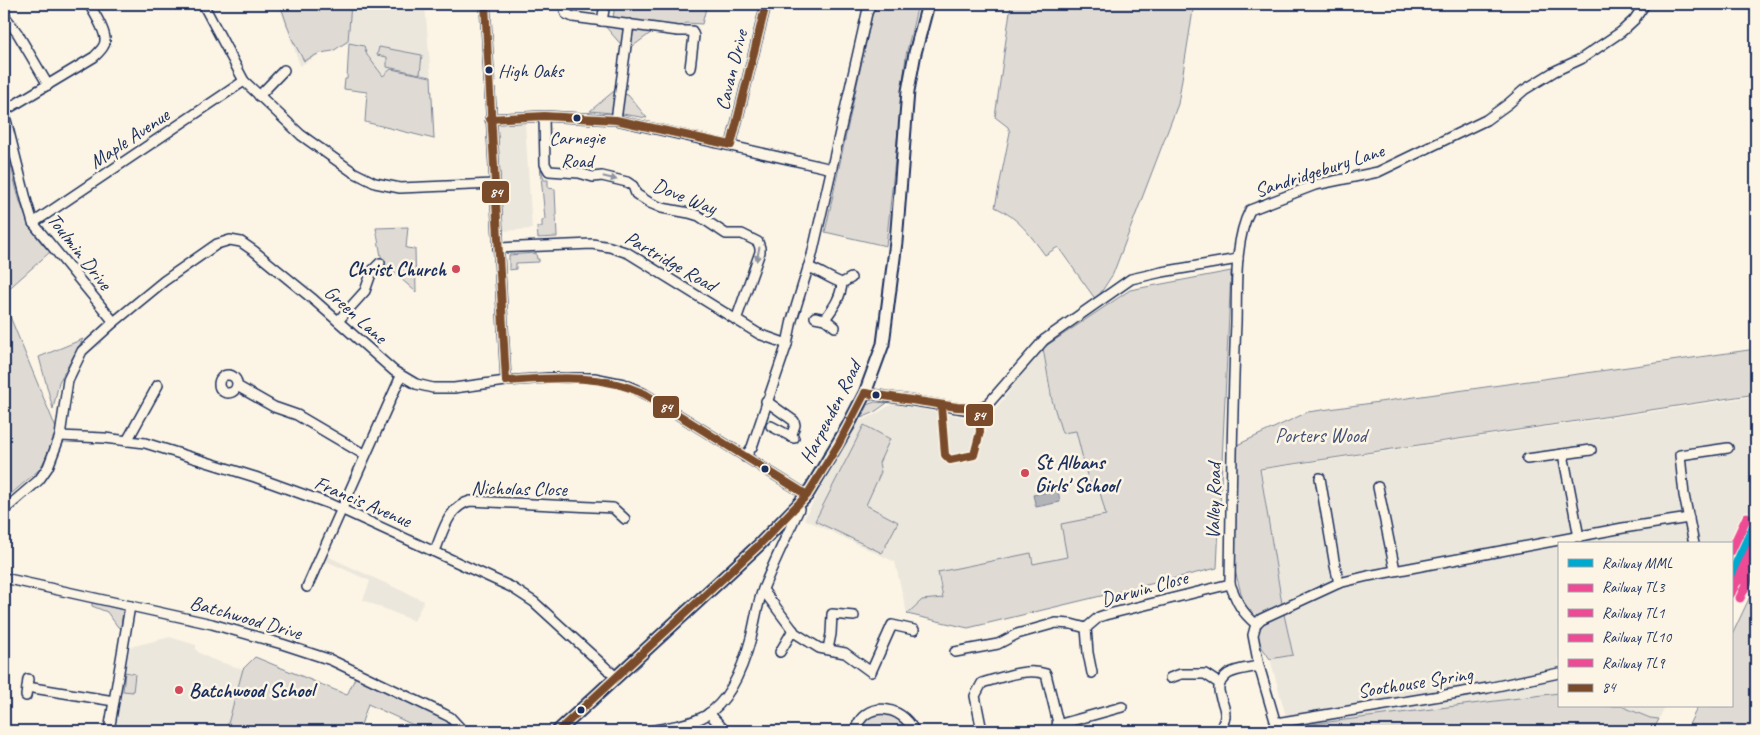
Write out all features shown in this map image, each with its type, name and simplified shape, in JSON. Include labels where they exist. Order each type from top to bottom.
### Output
[{"type":"main road","name":"Harpenden Road","points":[[558,731],[758,545],[807,495],[842,438],[865,393],[883,344],[895,250],[908,91],[915,53],[928,4]]},
{"type":"street","points":[[4,111],[94,57],[101,50],[105,41],[101,27],[90,4]]},
{"type":"street","points":[[203,4],[244,81],[301,135],[318,149],[353,172],[376,183],[400,188],[494,184]]},
{"type":"street","points":[[485,4],[506,381]]},
{"type":"street","points":[[563,4],[564,11],[569,16],[678,31],[692,31],[694,36],[690,68]]},
{"type":"street","points":[[602,21],[605,4]]},
{"type":"street","name":"Cavan Drive","points":[[731,146],[766,4]]},
{"type":"street","points":[[746,457],[752,447],[766,401],[787,344],[832,170],[870,4]]},
{"type":"street","name":"Sandridgebury Lane","points":[[1238,259],[1246,218],[1250,210],[1315,185],[1378,172],[1486,120],[1524,90],[1555,70],[1581,60],[1621,32],[1634,20],[1645,4]]},
{"type":"street","points":[[4,15],[18,34],[48,84]]},
{"type":"street","points":[[616,120],[629,24]]},
{"type":"street","points":[[259,96],[284,70]]},
{"type":"street","name":"Maple Avenue","points":[[33,223],[244,81]]},
{"type":"street","name":"Toulmin Drive","points":[[4,111],[33,223],[114,322]]},
{"type":"street","points":[[490,119],[544,116],[616,120],[832,170]]},
{"type":"street","name":"Dove Way","points":[[544,116],[545,164],[549,171],[579,173],[592,177],[602,176],[627,182],[633,186],[636,194],[650,203],[662,208],[699,216],[726,234],[742,234],[758,242],[760,252],[736,320]]},
{"type":"street","name":"Green Lane","points":[[4,510],[39,480],[48,467],[60,436],[68,380],[82,351],[114,322],[183,267],[218,244],[230,240],[244,244],[338,321],[401,376],[423,386],[454,388],[548,378],[594,378],[624,384],[645,394],[807,495]]},
{"type":"street","name":"Partridge Road","points":[[498,248],[592,244],[610,247],[628,253],[759,334],[787,344]]},
{"type":"street","points":[[865,393],[964,409],[979,408],[989,404],[1044,340],[1132,279],[1238,259]]},
{"type":"street","name":"Valley Road","points":[[1238,259],[1232,403],[1230,584],[1238,606],[1256,624]]},
{"type":"street","points":[[338,321],[365,291],[365,277],[380,263]]},
{"type":"street","points":[[808,267],[842,283],[851,278]]},
{"type":"street","points":[[825,319],[836,304],[842,283]]},
{"type":"street","points":[[815,316],[825,319],[835,327]]},
{"type":"street","points":[[307,587],[401,376]]},
{"type":"street","points":[[127,441],[158,385]]},
{"type":"street","points":[[237,386],[274,407],[297,415],[365,455]]},
{"type":"street","points":[[766,401],[794,421],[792,440]]},
{"type":"street","points":[[771,426],[792,440]]},
{"type":"street","points":[[792,440],[800,428]]},
{"type":"street","name":"Francis Avenue","points":[[60,436],[146,443],[255,477],[342,509],[511,587],[534,602],[616,677]]},
{"type":"street","points":[[1694,542],[1680,455],[1728,448]]},
{"type":"street","points":[[1527,459],[1591,450]]},
{"type":"street","points":[[1563,454],[1583,539]]},
{"type":"street","points":[[1320,478],[1339,583]]},
{"type":"street","points":[[1378,487],[1395,570]]},
{"type":"street","name":"Nicholas Close","points":[[435,551],[452,512],[463,503],[470,501],[613,508],[625,519]]},
{"type":"street","points":[[650,731],[689,722],[708,713],[724,697],[736,676],[751,639],[763,590],[800,509]]},
{"type":"street","points":[[1565,542],[1689,518]]},
{"type":"street","points":[[1277,727],[1259,666],[1253,634],[1256,624],[1262,619],[1339,583],[1395,570],[1558,543]]},
{"type":"street","name":"Batchwood Drive","points":[[4,578],[212,624],[331,660],[450,717],[463,731]]},
{"type":"street","name":"Darwin Close","points":[[1092,673],[1086,628],[1098,617],[1230,584]]},
{"type":"street","points":[[763,590],[792,630],[818,648],[845,653],[871,672],[888,623],[914,630]]},
{"type":"street","points":[[108,731],[130,606]]},
{"type":"street","points":[[828,649],[832,614],[854,616]]},
{"type":"street","points":[[955,652],[998,644],[1017,634],[1056,623],[1063,622],[1086,628]]},
{"type":"street","points":[[780,652],[792,630]]},
{"type":"street","points":[[1218,731],[1224,724],[1225,712],[1219,696],[1220,684],[1229,673],[1259,666]]},
{"type":"street","points":[[982,731],[974,696],[982,683],[1032,672],[1046,674],[1058,728],[1122,707]]},
{"type":"street","points":[[1170,678],[1181,674],[1204,674],[1220,684]]},
{"type":"street","name":"Soothouse Spring","points":[[1277,727],[1558,674]]},
{"type":"street","points":[[27,687],[114,701]]},
{"type":"street","points":[[856,731],[858,724],[866,714],[883,709],[900,714],[909,722],[914,731]]},
{"type":"street","points":[[708,713],[725,731]]},
{"type":"shaded area","points":[[279,4],[425,4],[431,77],[391,69],[383,76],[367,55],[364,46],[349,43],[325,51],[300,66]]},
{"type":"shaded area","points":[[525,123],[532,229],[502,231],[496,124]]},
{"type":"shaded area","name":"St Albans Girls' School","points":[[1231,271],[1217,568],[968,628],[907,614],[895,562],[804,519],[856,423],[892,404],[964,417],[973,421],[978,426],[987,423],[993,412],[1043,348],[1130,290]]},
{"type":"shaded area","points":[[1756,396],[1756,516],[1732,566],[1732,542],[1558,542],[1558,693],[1289,727],[1270,659],[1293,654],[1283,610],[1261,470]]},
{"type":"shaded area","points":[[1058,490],[1060,502],[1036,507],[1033,495]]},
{"type":"shaded area","points":[[327,556],[424,601],[414,621],[363,600],[370,581],[326,561]]},
{"type":"shaded area","points":[[170,637],[196,645],[198,652],[211,659],[242,669],[255,657],[302,675],[367,704],[359,731],[115,731],[130,647]]},
{"type":"shaded area","points":[[1626,708],[1664,708],[1659,719],[1650,718]]},
{"type":"green space","points":[[280,4],[351,4],[348,41],[333,51],[320,53],[304,61],[292,39]]},
{"type":"green space","points":[[615,4],[707,4],[702,24],[686,23],[679,28],[613,18]]},
{"type":"green space","points":[[876,4],[918,4],[906,55],[886,246],[825,232],[872,15]]},
{"type":"green space","points":[[1011,4],[1194,4],[1178,104],[1113,274],[1096,300],[1058,247],[1045,255],[1029,234],[1011,216],[995,207],[1010,132],[1008,127],[995,117]]},
{"type":"green space","points":[[605,26],[625,31],[624,48]]},
{"type":"green space","points":[[636,30],[652,32],[629,49],[632,33]]},
{"type":"green space","points":[[349,43],[364,46],[367,55],[383,76],[391,69],[431,77],[434,139],[365,122],[367,92],[344,89],[345,79],[347,79]]},
{"type":"green space","points":[[379,47],[422,55],[420,74],[387,67],[387,57],[377,55]]},
{"type":"green space","points":[[614,91],[618,92],[612,113],[590,111]]},
{"type":"green space","points":[[623,94],[628,95],[647,118],[622,114],[620,110]]},
{"type":"green space","points":[[4,132],[18,196],[24,212],[39,240],[50,252],[4,293]]},
{"type":"green space","points":[[540,165],[544,180],[548,180],[548,188],[555,189],[557,237],[538,238],[537,227],[542,227],[542,221],[545,219]]},
{"type":"green space","points":[[408,227],[406,248],[415,249],[416,292],[382,262],[376,228]]},
{"type":"green space","points":[[536,253],[539,262],[516,263],[516,269],[509,270],[509,255]]},
{"type":"green space","points":[[1231,271],[1217,568],[968,628],[907,614],[922,600],[943,598],[938,572],[1031,553],[1033,564],[1067,557],[1061,524],[1106,515],[1097,481],[1089,483],[1076,431],[1062,433],[1052,400],[1043,348],[1130,290]]},
{"type":"green space","points":[[4,302],[58,433],[40,469],[4,500]]},
{"type":"green space","points":[[83,339],[59,382],[53,409],[39,357]]},
{"type":"green space","name":"Porters Wood","points":[[1756,349],[1756,394],[1260,469],[1283,610],[1293,655],[1270,659],[1252,633],[1235,571],[1237,445],[1308,412]]},
{"type":"green space","points":[[875,402],[887,403],[873,413],[861,418],[869,404]]},
{"type":"green space","points":[[864,425],[890,439],[879,463],[881,472],[866,505],[898,522],[882,553],[815,521]]},
{"type":"green space","points":[[1756,584],[1756,731],[1686,731],[1697,708],[1732,708],[1732,635]]},
{"type":"green space","points":[[92,602],[123,610],[121,628],[118,627],[107,612],[92,606]]},
{"type":"green space","points":[[255,657],[347,695],[356,676],[440,716],[459,731],[426,731],[368,704],[359,731],[226,731],[243,669]]},
{"type":"green space","points":[[125,672],[135,674],[133,692],[123,691]]},
{"type":"green space","points":[[1558,693],[1558,708],[1626,708],[1650,718],[1659,719],[1653,731],[1291,731],[1289,727]]},
{"type":"green space","points":[[880,712],[897,715],[910,731],[859,731],[867,719]]},
{"type":"rail line","name":"TL1","points":[[1732,549],[1747,517]]},
{"type":"rail line","name":"MML","points":[[1732,573],[1756,521]]},
{"type":"rail line","name":"TL10","points":[[1732,591],[1756,541]]},
{"type":"rail line","name":"TL3","points":[[1740,580],[1756,545]]},
{"type":"rail line","name":"TL9","points":[[1740,598],[1756,564]]},
{"type":"transit line","name":"84","points":[[485,4],[506,381]]},
{"type":"transit line","name":"84","points":[[490,119],[544,116],[616,120],[731,145],[766,4]]},
{"type":"transit line","name":"84","points":[[506,381],[577,378],[628,387],[645,394],[807,495]]},
{"type":"transit line","name":"84","points":[[865,393],[957,407],[979,408],[980,432],[974,455],[950,460],[945,455],[941,405]]},
{"type":"transit line","name":"84","points":[[558,731],[759,545],[807,495],[838,445],[865,393]]},
{"type":"place","name":"High Oaks","points":[[489,70]]},
{"type":"place","name":"Carnegie Road","points":[[577,118]]},
{"type":"place","name":"Christ Church","points":[[456,269]]},
{"type":"place","name":"St Albans Girls' School","points":[[1025,473]]},
{"type":"place","name":"Batchwood School","points":[[179,690]]}]
